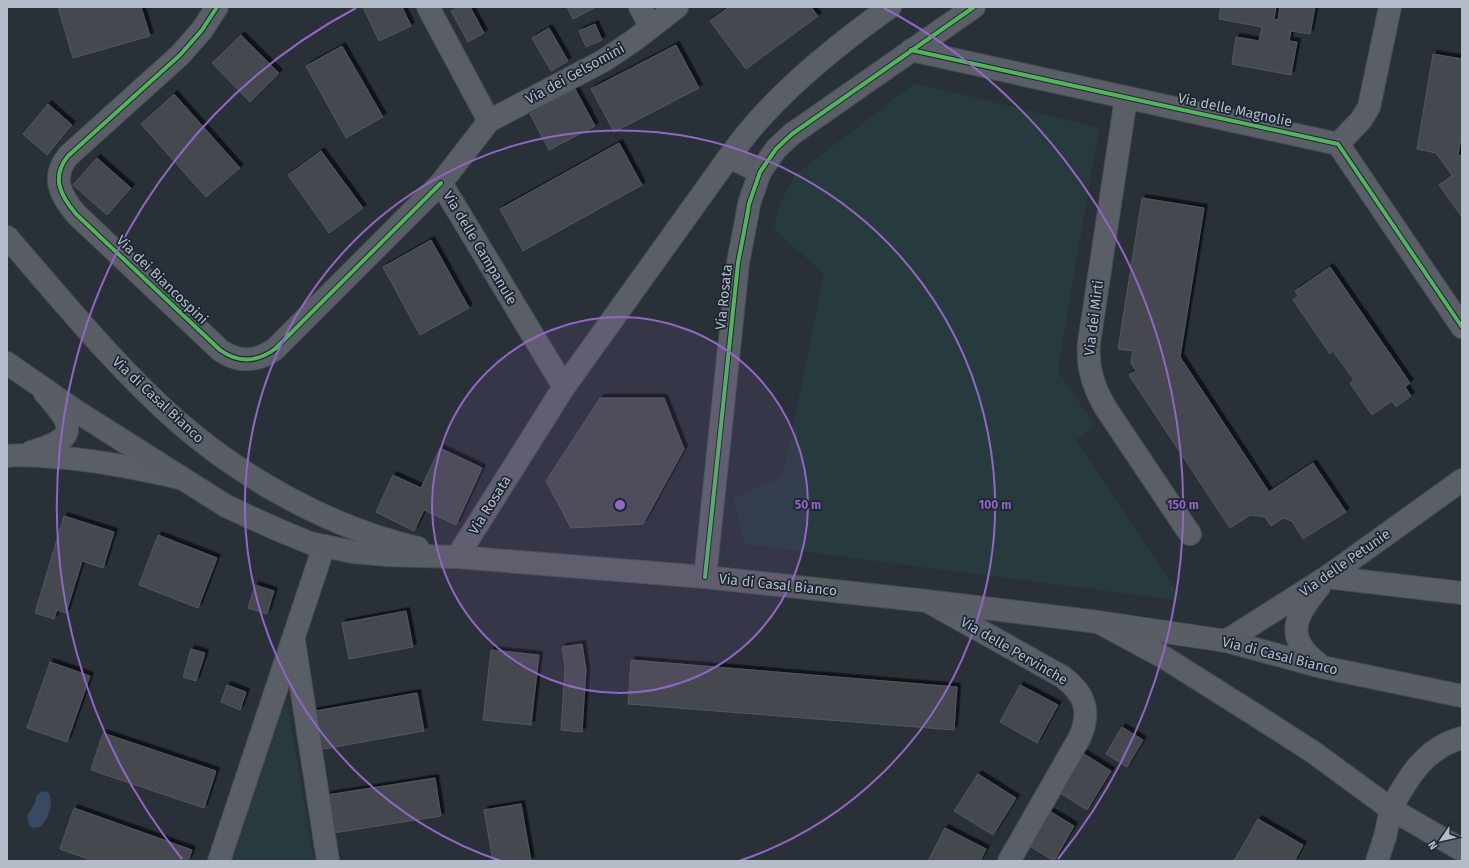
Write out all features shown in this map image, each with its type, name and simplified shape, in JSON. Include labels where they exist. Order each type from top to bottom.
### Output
[{"type":"main road","name":"Via di Casal Bianco","points":[[7,238],[114,359],[177,421],[222,457],[247,474],[288,497],[339,522],[406,545],[457,557]]},
{"type":"main road","name":"Via di Casal Bianco","points":[[7,363],[76,411],[240,513],[289,534],[324,546],[353,552],[387,555],[457,557],[705,577],[927,601],[1098,622],[1226,641],[1322,667],[1462,696]]},
{"type":"street","name":"Via dei Biancospini","points":[[217,7],[202,30],[180,55],[68,156],[61,166],[59,178],[61,193],[76,214],[214,345],[230,356],[246,360],[261,357],[275,350],[442,183]]},
{"type":"street","points":[[428,7],[489,121]]},
{"type":"street","points":[[640,7],[651,27]]},
{"type":"street","name":"Via dei Gelsomini","points":[[489,121],[603,61],[677,7]]},
{"type":"street","name":"Via Rosata","points":[[457,557],[564,388],[728,157],[764,114],[794,84],[858,30],[890,7]]},
{"type":"street","name":"Via Rosata","points":[[705,577],[738,263],[750,204],[760,172],[776,149],[792,134],[974,7]]},
{"type":"street","points":[[1390,7],[1368,107],[1361,120],[1338,144],[1462,327]]},
{"type":"street","name":"Via delle Magnolie","points":[[911,50],[1338,144]]},
{"type":"street","name":"Via dei Mirti","points":[[1126,98],[1089,343],[1089,367],[1096,390],[1105,407],[1190,534]]},
{"type":"street","name":"Via delle Campanule","points":[[489,121],[442,183],[564,388]]},
{"type":"street","points":[[728,157],[760,172]]},
{"type":"street","points":[[13,455],[55,444],[63,439],[66,434],[67,426],[64,417],[36,383]]},
{"type":"street","points":[[13,455],[86,459],[182,478]]},
{"type":"street","name":"Via delle Petunie","points":[[1226,641],[1327,577],[1462,480]]},
{"type":"street","points":[[219,861],[324,546]]},
{"type":"street","points":[[1322,667],[1302,648],[1296,637],[1295,628],[1302,611],[1327,577],[1462,593]]},
{"type":"street","name":"Via delle Pervinche","points":[[927,601],[1063,678],[1077,689],[1085,704],[1086,721],[1080,737],[1009,861]]},
{"type":"street","name":"Via di Casal Bianco","points":[[1098,622],[1165,658],[1313,752],[1391,809],[1462,850]]},
{"type":"street","points":[[294,638],[328,861]]},
{"type":"street","points":[[1377,861],[1385,837],[1391,809],[1404,785],[1420,762],[1438,749],[1462,738]]},
{"type":"green space","points":[[915,83],[1099,128],[1058,371],[1095,426],[1076,440],[1183,601],[745,544],[734,498],[783,476],[824,274],[774,229],[780,203],[795,175]]},
{"type":"green space","points":[[288,708],[314,861],[225,861],[276,710]]},
{"type":"water","points":[[42,791],[49,793],[51,802],[49,811],[43,824],[40,827],[33,828],[29,825],[27,816],[34,805],[37,795]]},
{"type":"building","points":[[58,7],[141,7],[150,36],[73,58]]},
{"type":"building","points":[[363,7],[402,7],[411,26],[379,41]]},
{"type":"building","points":[[459,7],[470,7],[484,33],[468,42],[451,11]]},
{"type":"building","points":[[567,7],[596,7],[573,19]]},
{"type":"building","points":[[729,7],[811,7],[818,16],[746,69],[710,21]]},
{"type":"building","points":[[1221,7],[1276,7],[1274,19],[1278,20],[1280,7],[1315,7],[1310,34],[1291,31],[1289,41],[1297,42],[1291,75],[1232,64],[1236,37],[1259,41],[1262,27],[1219,19]]},
{"type":"building","points":[[595,24],[602,40],[586,47],[579,31]]},
{"type":"building","points":[[549,28],[568,61],[551,71],[532,38]]},
{"type":"building","points":[[241,35],[279,73],[250,102],[212,63]]},
{"type":"building","points":[[676,45],[699,88],[614,132],[591,89]]},
{"type":"building","points":[[342,46],[383,117],[346,138],[306,66]]},
{"type":"building","points":[[1433,54],[1462,59],[1462,130],[1458,155],[1462,156],[1462,217],[1439,185],[1452,175],[1436,153],[1417,149]]},
{"type":"building","points":[[575,89],[595,126],[549,150],[530,114]]},
{"type":"building","points":[[174,94],[240,168],[206,197],[141,124]]},
{"type":"building","points":[[48,104],[72,125],[47,155],[23,134]]},
{"type":"building","points":[[619,143],[642,185],[523,251],[500,209]]},
{"type":"building","points":[[321,151],[363,208],[329,233],[288,175]]},
{"type":"building","points":[[97,158],[131,188],[107,215],[73,185]]},
{"type":"building","points":[[1142,198],[1204,208],[1180,357],[1269,492],[1313,463],[1346,512],[1303,539],[1292,521],[1283,518],[1271,526],[1265,517],[1250,515],[1230,528],[1129,375],[1136,371],[1131,363],[1133,351],[1118,349]]},
{"type":"building","points":[[431,240],[469,308],[420,335],[383,267]]},
{"type":"building","points":[[1330,267],[1410,383],[1405,387],[1411,396],[1396,407],[1392,401],[1372,415],[1350,383],[1354,380],[1333,351],[1330,354],[1293,300],[1298,296],[1295,291]]},
{"type":"building","points":[[600,398],[664,398],[684,449],[643,524],[571,528],[546,481]]},
{"type":"building","points":[[440,448],[482,468],[456,525],[424,510],[414,531],[376,512],[393,475],[421,488]]},
{"type":"building","points":[[64,516],[114,532],[103,568],[82,561],[66,613],[57,610],[54,619],[35,613]]},
{"type":"building","points":[[158,535],[217,558],[198,608],[139,585]]},
{"type":"building","points":[[255,585],[274,591],[267,614],[248,608]]},
{"type":"building","points":[[406,611],[413,647],[349,659],[342,623]]},
{"type":"building","points":[[582,644],[586,670],[582,732],[561,730],[565,667],[562,647]]},
{"type":"building","points":[[191,649],[205,653],[196,681],[183,677]]},
{"type":"building","points":[[491,650],[539,655],[531,725],[483,720]]},
{"type":"building","points":[[631,660],[957,687],[954,730],[628,704]]},
{"type":"building","points":[[50,662],[90,676],[67,742],[27,728]]},
{"type":"building","points":[[227,685],[246,692],[240,710],[221,702]]},
{"type":"building","points":[[1020,685],[1058,705],[1037,743],[1000,722]]},
{"type":"building","points":[[417,693],[424,731],[318,750],[310,712]]},
{"type":"building","points":[[1122,727],[1143,740],[1127,767],[1106,754]]},
{"type":"building","points":[[103,733],[216,771],[204,808],[91,770]]},
{"type":"building","points":[[1081,752],[1111,771],[1087,810],[1057,791]]},
{"type":"building","points":[[978,774],[1016,798],[993,835],[954,811]]},
{"type":"building","points":[[435,778],[441,816],[333,833],[327,795]]},
{"type":"building","points":[[521,804],[531,861],[493,861],[484,810]]},
{"type":"building","points":[[74,808],[192,850],[188,861],[94,861],[60,849]]},
{"type":"building","points":[[1046,809],[1074,826],[1054,861],[1026,844]]},
{"type":"building","points":[[1258,819],[1303,845],[1294,861],[1234,861]]},
{"type":"building","points":[[945,828],[986,849],[980,861],[928,861]]},
{"type":"cycle path","points":[[217,7],[202,30],[180,55],[68,156],[60,171],[59,179],[62,193],[76,214],[220,350],[234,357],[248,359],[261,356],[275,349],[441,183]]},
{"type":"cycle path","points":[[705,577],[738,263],[749,204],[760,172],[776,149],[792,134],[974,7]]},
{"type":"cycle path","points":[[911,50],[1338,144],[1462,327]]}]
